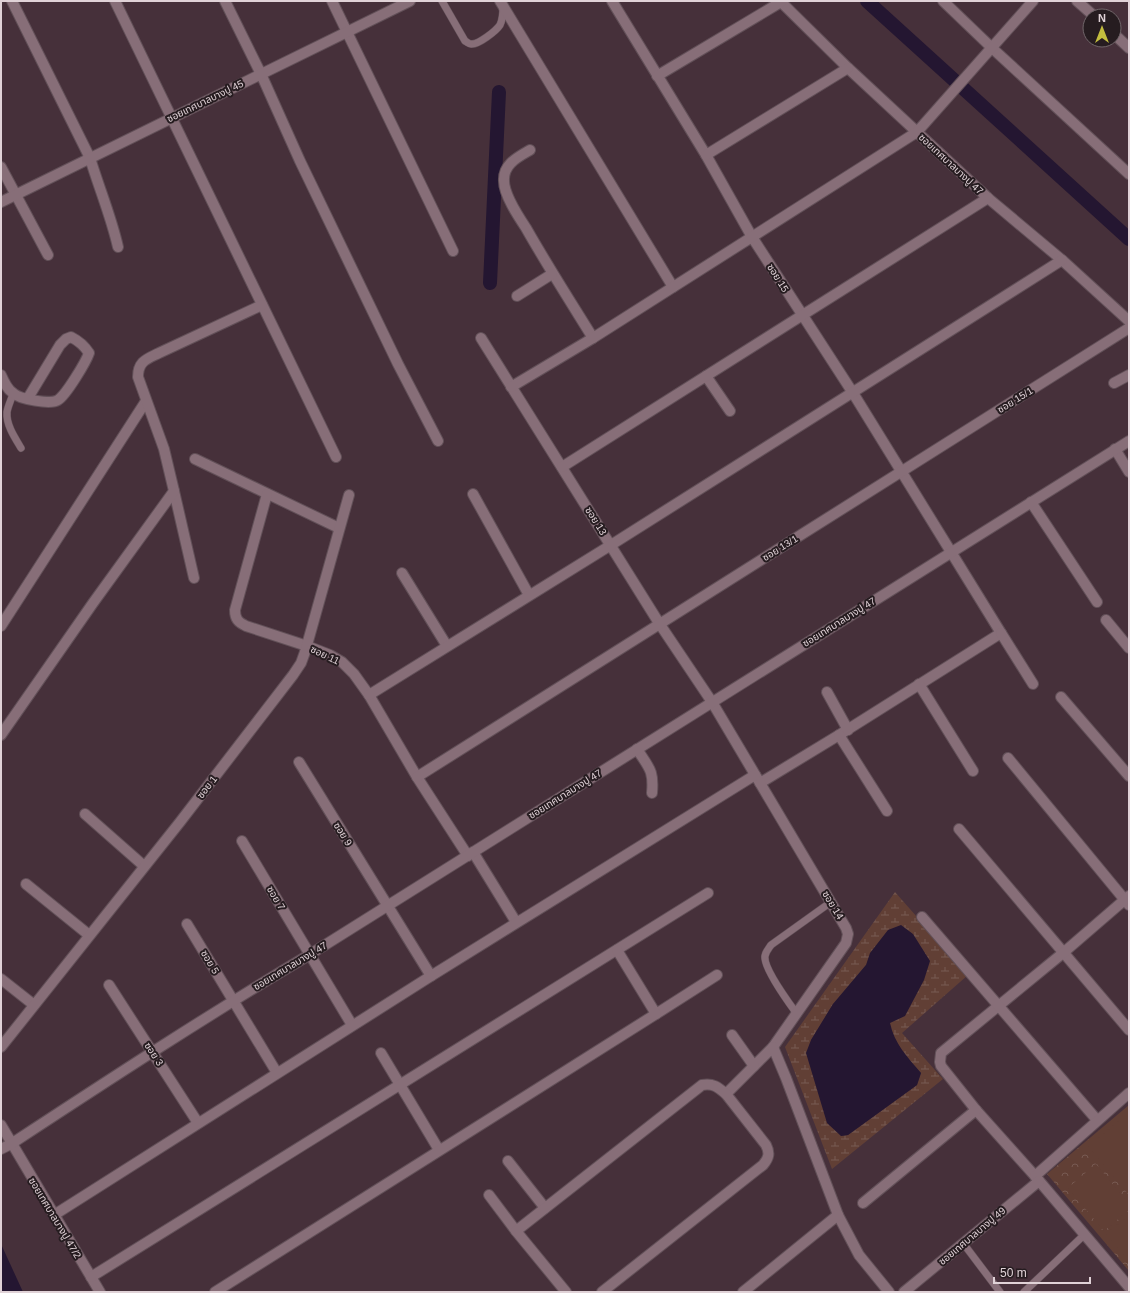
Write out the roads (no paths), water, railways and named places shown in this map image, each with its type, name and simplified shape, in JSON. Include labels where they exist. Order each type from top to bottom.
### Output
[{"type":"street","points":[[12,1],[90,158],[112,222],[118,247]]},
{"type":"street","points":[[115,1],[336,457]]},
{"type":"street","points":[[225,1],[398,364],[438,441]]},
{"type":"street","points":[[332,1],[453,251]]},
{"type":"street","name":"ซอยเทศบาลบางปู 45","points":[[1,202],[410,1]]},
{"type":"street","name":"ซอย 15","points":[[612,1],[706,155],[752,237],[853,393],[1033,684]]},
{"type":"street","points":[[943,1],[1129,174]]},
{"type":"street","points":[[511,387],[593,338],[917,132],[1033,1]]},
{"type":"street","points":[[1078,1],[1085,8]]},
{"type":"street","points":[[657,76],[781,2]]},
{"type":"street","name":"ซอยเทศบาลบางปู 47","points":[[781,2],[848,68],[988,198],[1062,260],[1129,321]]},
{"type":"street","points":[[502,4],[673,287]]},
{"type":"street","points":[[706,155],[848,68]]},
{"type":"street","points":[[530,150],[510,163],[505,173],[504,182],[506,192],[552,274],[593,338]]},
{"type":"street","points":[[1,167],[15,196],[48,255]]},
{"type":"street","points":[[562,467],[988,198]]},
{"type":"street","points":[[369,695],[611,545],[1062,260]]},
{"type":"street","points":[[517,296],[552,274]]},
{"type":"street","points":[[194,578],[164,449],[138,377],[139,366],[144,361],[159,353],[262,305]]},
{"type":"street","name":"ซอย 15/1","points":[[901,472],[1129,328]]},
{"type":"street","points":[[1,375],[7,387],[13,394],[21,398],[28,398],[42,402],[58,400],[68,389],[87,360],[89,353],[86,347],[78,340],[71,337],[66,339],[60,345],[28,398]]},
{"type":"street","name":"ซอย 13","points":[[481,338],[659,623],[712,702]]},
{"type":"street","points":[[1114,383],[1129,375]]},
{"type":"street","points":[[706,376],[730,411]]},
{"type":"street","points":[[1,626],[146,401]]},
{"type":"street","name":"ซอยเทศบาลบางปู 47","points":[[1,1149],[234,1000],[310,955],[1129,441]]},
{"type":"street","points":[[1116,449],[1129,472]]},
{"type":"street","points":[[195,459],[339,528]]},
{"type":"street","name":"ซอย 13/1","points":[[418,777],[659,623],[901,472]]},
{"type":"street","points":[[1,735],[93,603],[174,491]]},
{"type":"street","name":"ซอย 11","points":[[267,494],[235,610],[236,619],[239,623],[246,626],[330,655],[342,662],[354,674],[369,695],[418,777],[516,922]]},
{"type":"street","points":[[473,494],[529,595]]},
{"type":"street","name":"ซอย 1","points":[[1,1047],[180,822],[293,675],[307,646],[349,495]]},
{"type":"street","points":[[1031,502],[1097,602]]},
{"type":"street","points":[[402,574],[447,646]]},
{"type":"street","points":[[1106,620],[1129,648]]},
{"type":"street","points":[[54,1215],[516,922],[758,779],[839,736],[1001,633]]},
{"type":"street","points":[[919,684],[973,770]]},
{"type":"street","points":[[827,692],[848,730]]},
{"type":"street","points":[[1061,697],[1129,776]]},
{"type":"street","name":"ซอย 14","points":[[712,702],[846,928],[848,938],[773,1047],[726,1094]]},
{"type":"street","points":[[839,736],[887,811]]},
{"type":"street","points":[[637,749],[653,776],[652,793]]},
{"type":"street","points":[[1008,758],[1127,900],[942,1053],[940,1062],[941,1066],[976,1110],[1037,1178],[1129,1287]]},
{"type":"street","name":"ซอย 9","points":[[299,762],[431,976]]},
{"type":"street","points":[[85,814],[144,866]]},
{"type":"street","points":[[959,829],[1129,1030]]},
{"type":"street","name":"ซอย 7","points":[[242,841],[352,1025]]},
{"type":"street","points":[[26,884],[89,935]]},
{"type":"street","points":[[91,1277],[708,894]]},
{"type":"street","points":[[922,917],[998,1007],[1097,1120]]},
{"type":"street","name":"ซอย 5","points":[[187,924],[277,1073]]},
{"type":"street","points":[[617,950],[656,1014]]},
{"type":"street","points":[[215,1292],[717,975]]},
{"type":"street","points":[[1,979],[34,1005]]},
{"type":"street","name":"ซอย 3","points":[[109,985],[198,1123]]},
{"type":"street","points":[[732,1035],[754,1066]]},
{"type":"street","points":[[773,1047],[838,1215],[853,1246],[889,1292]]},
{"type":"street","points":[[381,1053],[439,1150]]},
{"type":"street","points":[[516,1231],[702,1085],[714,1084],[726,1094],[766,1145],[769,1151],[767,1160],[763,1165],[602,1292]]},
{"type":"street","name":"ซอยเทศบาลบางปู 49","points":[[904,1292],[1037,1178],[1097,1120],[1129,1093]]},
{"type":"street","points":[[862,1204],[976,1110]]},
{"type":"street","points":[[1,1125],[11,1144]]},
{"type":"street","name":"ซอยเทศบาลบางปู 47/2","points":[[11,1144],[100,1292]]},
{"type":"street","points":[[508,1161],[545,1208]]},
{"type":"street","points":[[489,1195],[516,1231],[566,1292]]},
{"type":"street","points":[[743,1292],[838,1215]]},
{"type":"lane","points":[[442,1],[465,41],[471,44],[477,43],[500,25],[502,18],[502,4]]},
{"type":"lane","points":[[13,394],[7,411],[7,418],[9,426],[22,448]]},
{"type":"lane","points":[[796,1014],[778,986],[766,963],[765,956],[771,945],[831,902]]},
{"type":"lane","points":[[1024,1292],[1084,1235]]},
{"type":"lane","points":[[963,1243],[1000,1292]]},
{"type":"waterway","points":[[867,1],[1129,239]]},
{"type":"waterway","points":[[490,283],[499,92]]}]
